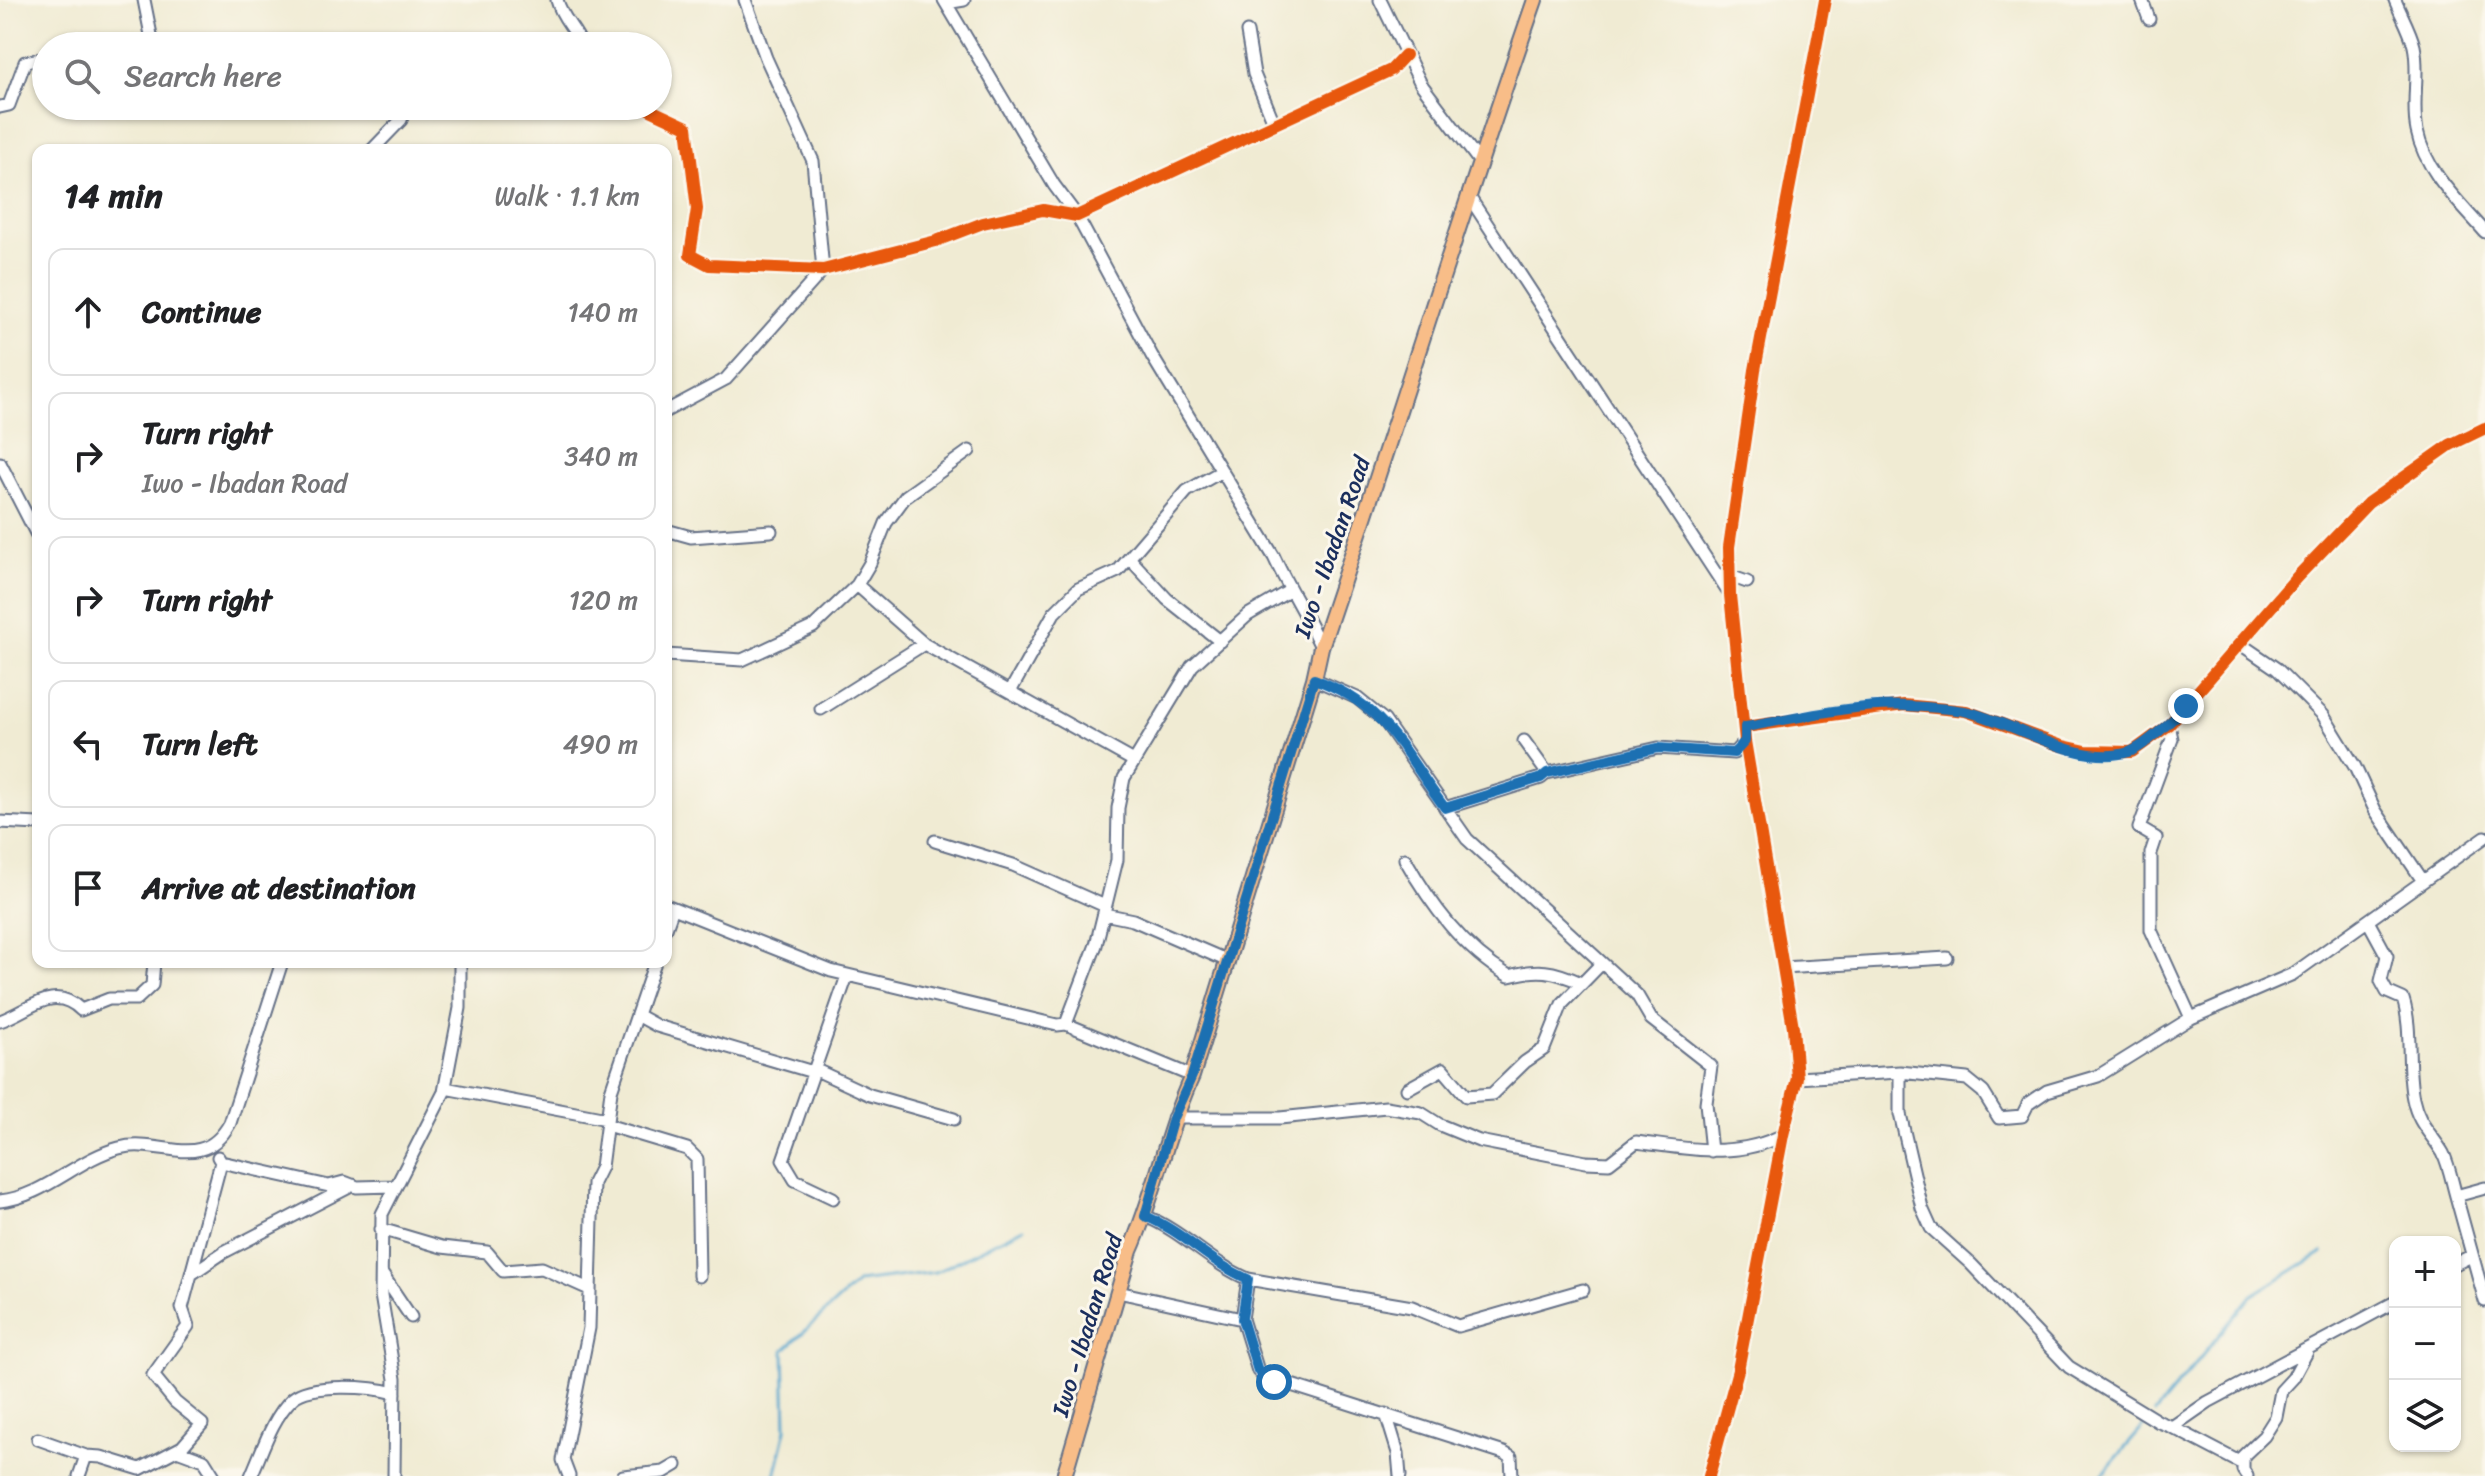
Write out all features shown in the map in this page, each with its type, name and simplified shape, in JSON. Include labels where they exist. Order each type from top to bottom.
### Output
[{"type":"main road","name":"Iwo - Ibadan Road","points":[[1064,1476],[1173,1118],[1192,1076],[1228,961],[1321,647],[1399,420],[1479,161],[1535,0]]},
{"type":"street","points":[[144,0],[150,32]]},
{"type":"street","points":[[557,0],[562,18],[575,32]]},
{"type":"street","points":[[672,408],[726,379],[823,270],[813,161],[766,58],[745,0]]},
{"type":"street","points":[[964,0],[945,1],[1054,185],[1077,216],[1152,356],[1274,557],[1289,591],[1302,606],[1321,647]]},
{"type":"street","points":[[1380,0],[1421,84],[1479,161]]},
{"type":"street","points":[[1709,1476],[1738,1370],[1783,1135],[1797,1078],[1783,968],[1745,741],[1730,595],[1729,547],[1755,370],[1825,0]]},
{"type":"street","points":[[2142,0],[2149,19]]},
{"type":"street","points":[[2395,0],[2414,46],[2415,107],[2423,151],[2448,190],[2485,232]]},
{"type":"street","points":[[1247,32],[1254,74],[1274,123]]},
{"type":"street","points":[[672,120],[687,127],[697,209],[690,255],[709,265],[823,270],[1043,210],[1077,216],[1391,70],[1405,55]]},
{"type":"street","points":[[0,107],[9,105],[25,62],[32,61]]},
{"type":"street","points":[[378,144],[401,120]]},
{"type":"street","points":[[1468,195],[1730,595]]},
{"type":"street","points":[[1745,727],[1904,705],[1966,711],[2059,745],[2108,754],[2132,752],[2169,725],[2239,643],[2368,503],[2450,445],[2485,428]]},
{"type":"street","points":[[672,655],[742,660],[813,627],[857,585],[870,563],[886,523],[906,496],[969,451]]},
{"type":"street","points":[[0,463],[32,525]]},
{"type":"street","points":[[1011,690],[1054,613],[1078,589],[1118,571],[1131,560],[1187,491],[1222,471]]},
{"type":"street","points":[[672,532],[691,537],[771,531]]},
{"type":"street","points":[[1131,560],[1167,599],[1220,641]]},
{"type":"street","points":[[1730,576],[1747,582]]},
{"type":"street","points":[[857,585],[924,644],[1134,761]]},
{"type":"street","points":[[1066,1024],[1096,945],[1117,860],[1118,808],[1124,778],[1192,666],[1248,615],[1289,591]]},
{"type":"street","points":[[2239,643],[2277,669],[2323,715],[2355,767],[2375,810],[2423,881]]},
{"type":"street","points":[[821,709],[924,644]]},
{"type":"street","points":[[1314,679],[1357,698],[1384,720],[1467,839],[1637,995],[1651,1019],[1711,1066],[1706,1103],[1711,1151]]},
{"type":"street","points":[[2169,725],[2172,739],[2139,828],[2156,838],[2151,853],[2151,930],[2191,1018]]},
{"type":"street","points":[[1524,741],[1547,773]]},
{"type":"street","points":[[1445,808],[1541,778],[1547,773],[1658,748],[1734,753],[1745,741]]},
{"type":"street","points":[[0,822],[32,824]]},
{"type":"street","points":[[1797,1078],[1900,1072],[1967,1079],[1983,1092],[1999,1118],[2011,1120],[2022,1116],[2028,1104],[2047,1091],[2098,1076],[2191,1018],[2293,974],[2485,837]]},
{"type":"street","points":[[935,841],[1013,865],[1104,910],[1228,961]]},
{"type":"street","points":[[1405,859],[1435,907],[1480,959],[1509,976],[1534,969],[1554,971],[1581,983]]},
{"type":"street","points":[[672,907],[713,921],[772,950],[847,976],[998,1013],[1057,1025],[1066,1024],[1192,1076]]},
{"type":"street","points":[[2368,921],[2387,956],[2381,981],[2387,992],[2403,999],[2408,1014],[2406,1046],[2413,1101],[2425,1132],[2444,1155],[2485,1301]]},
{"type":"street","points":[[1783,968],[1947,958]]},
{"type":"street","points":[[1407,1089],[1443,1069],[1466,1096],[1492,1094],[1544,1049],[1562,1004],[1602,963]]},
{"type":"street","points":[[0,1021],[52,997],[69,999],[81,1010],[109,999],[137,999],[152,985],[153,968]]},
{"type":"street","points":[[0,1201],[48,1184],[119,1147],[197,1150],[212,1147],[230,1123],[280,968]]},
{"type":"street","points":[[394,1476],[395,1393],[381,1273],[381,1229],[386,1201],[445,1088],[460,1008],[460,968]]},
{"type":"street","points":[[569,1476],[563,1460],[589,1328],[594,1220],[590,1206],[611,1091],[653,968]]},
{"type":"street","points":[[833,1198],[795,1180],[783,1160],[847,976]]},
{"type":"street","points":[[637,1015],[657,1026],[813,1070],[870,1095],[954,1119]]},
{"type":"street","points":[[1900,1072],[1900,1114],[1922,1208],[1931,1228],[1971,1264],[2069,1367],[2154,1420],[2241,1463],[2247,1476]]},
{"type":"street","points":[[445,1088],[519,1099],[607,1122],[687,1149],[697,1159],[699,1276]]},
{"type":"street","points":[[1173,1118],[1280,1118],[1386,1107],[1421,1113],[1440,1125],[1479,1141],[1519,1152],[1609,1163],[1636,1142],[1681,1150],[1711,1151],[1764,1145],[1783,1135]]},
{"type":"street","points":[[38,1439],[86,1456],[101,1457],[140,1469],[195,1437],[202,1424],[175,1402],[153,1375],[188,1326],[182,1308],[221,1162],[212,1147]]},
{"type":"street","points":[[221,1162],[320,1184],[394,1186]]},
{"type":"street","points":[[193,1274],[224,1252],[353,1185]]},
{"type":"street","points":[[2456,1196],[2485,1188]]},
{"type":"street","points":[[1145,1216],[1172,1227],[1223,1269],[1248,1279],[1412,1307],[1458,1326],[1583,1290]]},
{"type":"street","points":[[381,1229],[442,1247],[487,1252],[503,1271],[519,1273],[542,1268],[589,1289]]},
{"type":"street","points":[[2461,1261],[2471,1256]]},
{"type":"street","points":[[381,1273],[411,1317]]},
{"type":"street","points":[[1248,1279],[1242,1319],[1258,1371],[1263,1376],[1504,1453],[1511,1457],[1512,1476]]},
{"type":"street","points":[[1118,1292],[1242,1319]]},
{"type":"street","points":[[2172,1427],[2208,1402],[2307,1352],[2389,1305]]},
{"type":"street","points":[[2241,1463],[2276,1417],[2281,1391],[2293,1378],[2307,1352]]},
{"type":"street","points":[[251,1476],[284,1408],[295,1396],[350,1387],[371,1387],[395,1393]]},
{"type":"street","points":[[1386,1414],[1398,1453],[1400,1476]]},
{"type":"street","points":[[177,1450],[204,1460],[214,1476]]},
{"type":"street","points":[[79,1476],[86,1456]]},
{"type":"street","points":[[623,1476],[664,1472],[676,1465]]},
{"type":"waterway","points":[[775,1476],[786,1429],[784,1350],[858,1282],[936,1272],[1024,1228]]},
{"type":"waterway","points":[[2155,1413],[2251,1296],[2323,1252]]},
{"type":"waterway","points":[[2101,1476],[2150,1419]]},
{"type":"cycle path","points":[[1709,1476],[1738,1370],[1783,1135],[1797,1078],[1793,1027],[1745,741],[1730,595],[1729,547],[1755,370],[1825,0]]},
{"type":"cycle path","points":[[672,120],[687,127],[697,209],[690,255],[709,265],[823,270],[936,241],[983,223],[1043,210],[1077,216],[1391,70],[1405,55]]},
{"type":"cycle path","points":[[1745,727],[1904,705],[1966,711],[2059,745],[2086,751],[2132,752],[2169,725],[2297,577],[2368,503],[2450,445],[2485,428]]},
{"type":"route","points":[[1274,1382],[1258,1371],[1248,1329],[1242,1319],[1248,1279],[1223,1269],[1172,1227],[1145,1216],[1173,1118],[1192,1076],[1314,679],[1357,698],[1384,720],[1445,808],[1541,778],[1547,773],[1658,748],[1734,753],[1745,741],[1745,727],[1873,708],[1904,705],[1966,711],[2059,745],[2108,754],[2132,752],[2169,725],[2186,706]]}]
